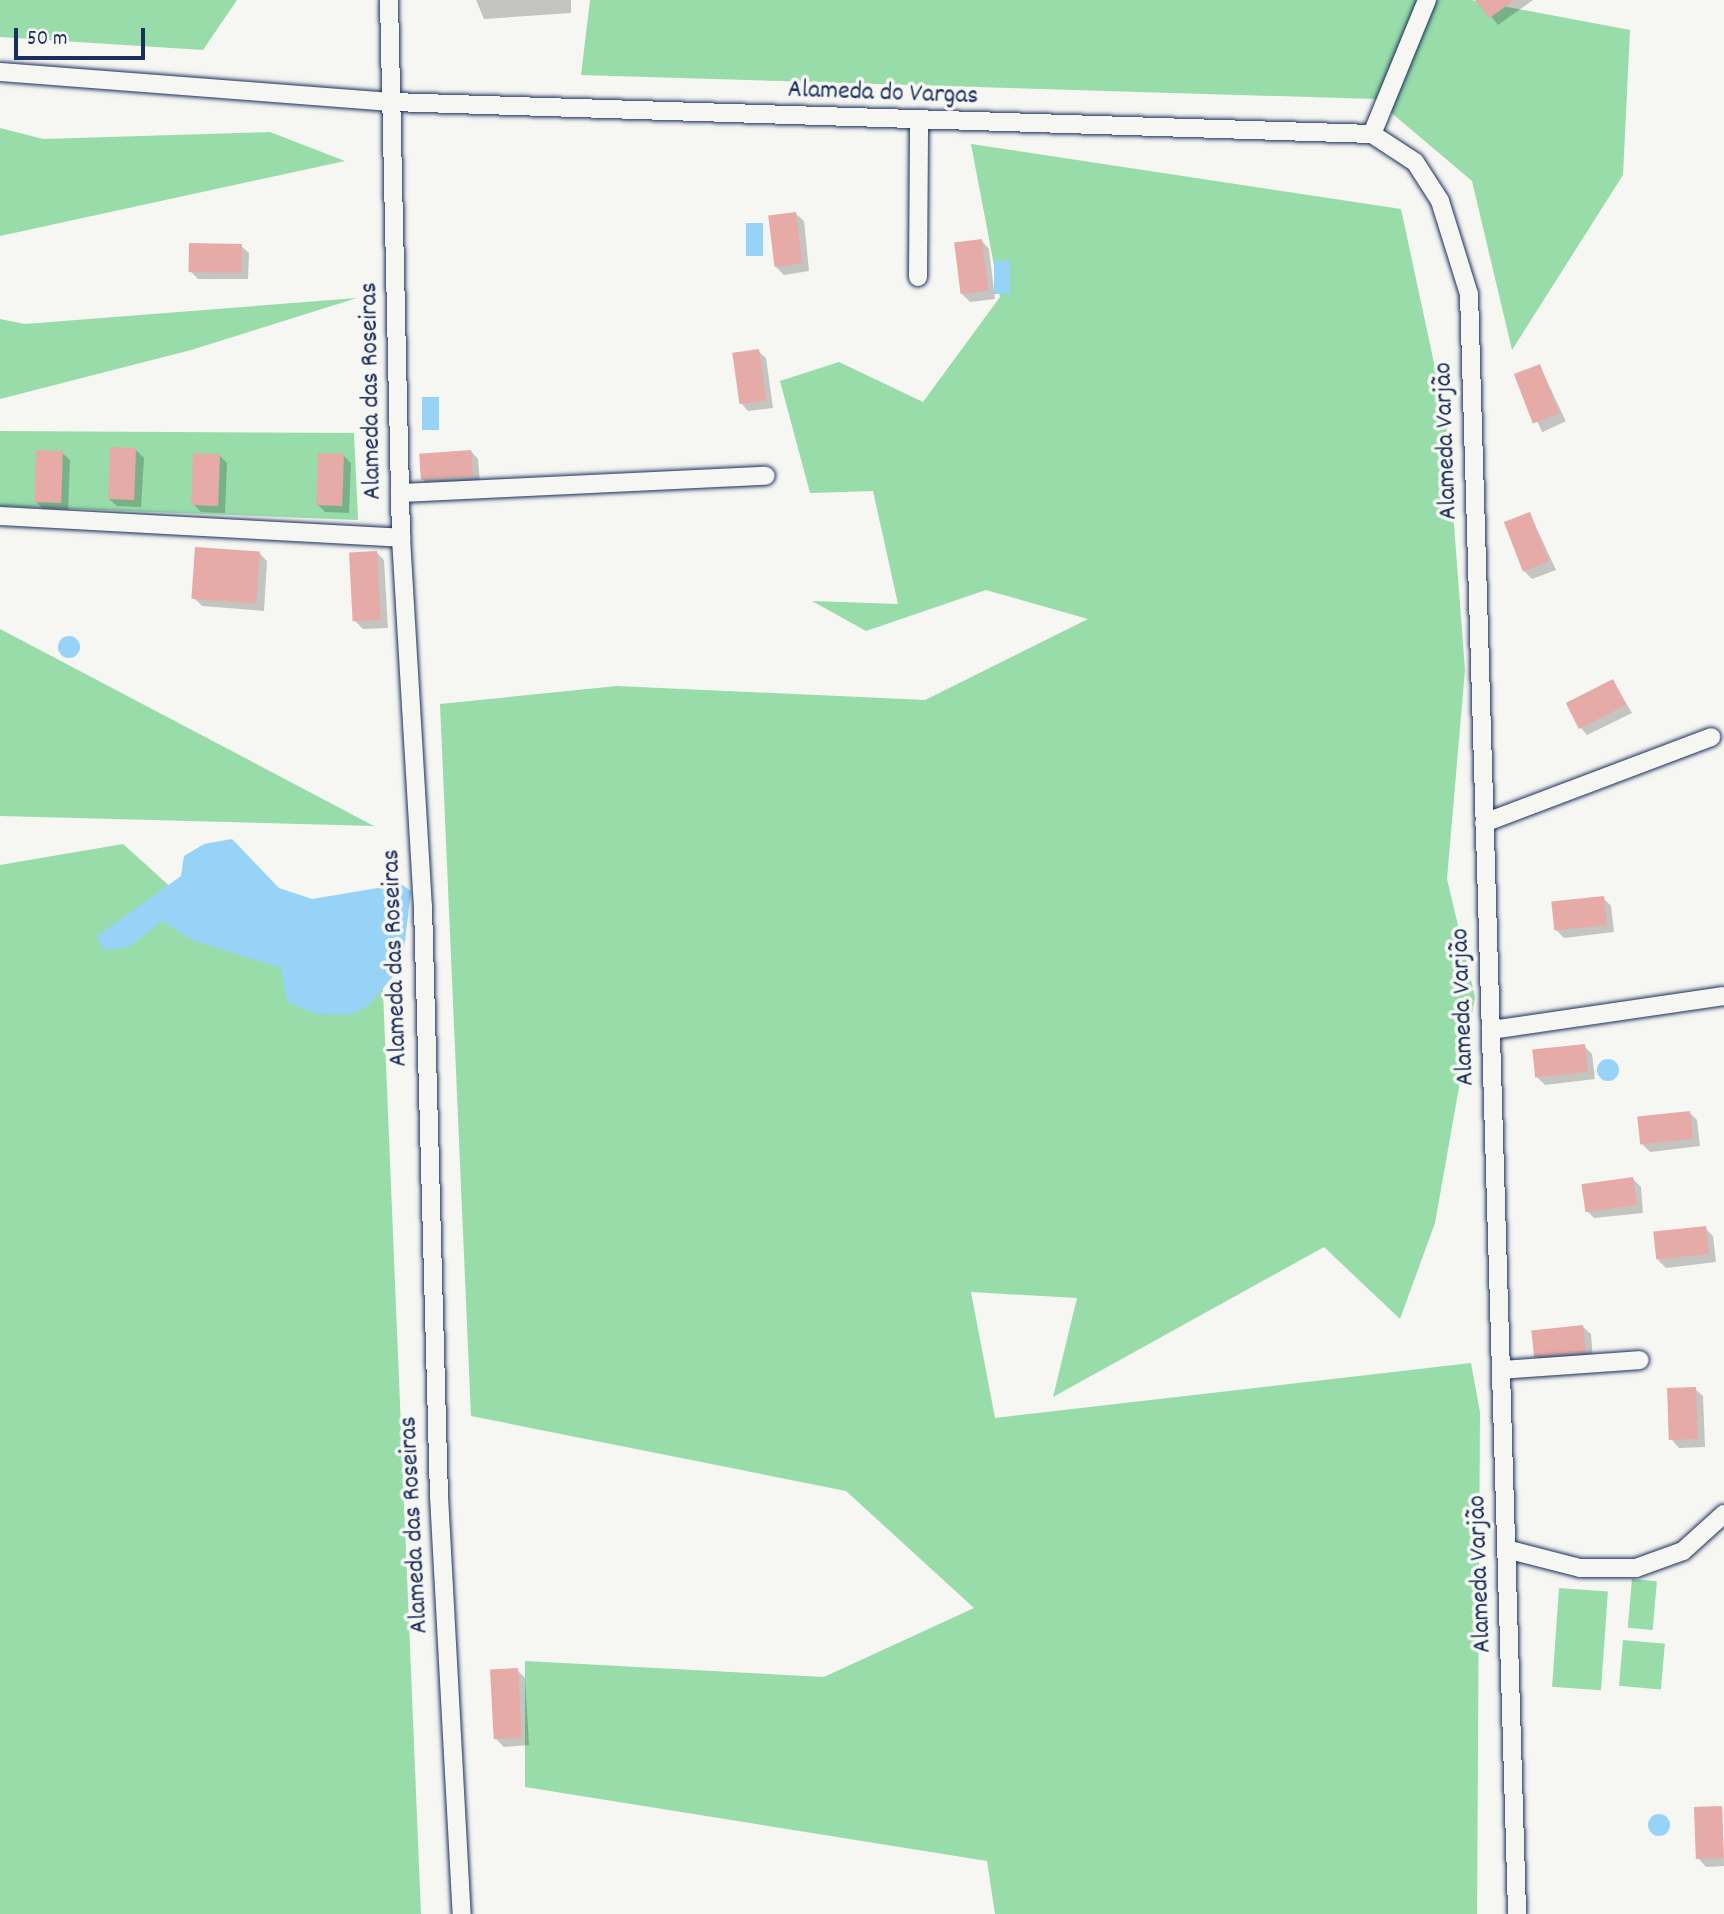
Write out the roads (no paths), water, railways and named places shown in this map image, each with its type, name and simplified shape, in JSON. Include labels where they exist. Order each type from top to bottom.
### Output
[{"type":"street","name":"Alameda das Roseiras","points":[[389,0],[401,538],[423,906],[439,1496],[462,1914]]},
{"type":"street","points":[[1371,134],[1427,0]]},
{"type":"street","name":"Alameda do Vargas","points":[[0,72],[392,102],[919,122],[1371,134]]},
{"type":"street","points":[[918,276],[919,122]]},
{"type":"street","name":"Alameda Varjão","points":[[1371,134],[1415,162],[1440,201],[1469,294],[1517,1914]]},
{"type":"street","points":[[400,493],[765,476]]},
{"type":"street","points":[[0,516],[401,538]]},
{"type":"street","points":[[1484,823],[1711,737]]},
{"type":"street","points":[[1491,1030],[1724,996]]},
{"type":"street","points":[[1501,1370],[1640,1360]]},
{"type":"street","points":[[1506,1549],[1580,1569],[1636,1567],[1682,1551],[1724,1514]]},
{"type":"water","points":[[746,223],[763,223],[763,256],[746,256]]},
{"type":"water","points":[[994,261],[1010,261],[1010,294],[994,294]]},
{"type":"water","points":[[422,397],[439,397],[439,430],[422,430]]},
{"type":"water","points":[[69,636],[77,639],[80,647],[77,655],[69,658],[61,655],[58,647],[61,639]]},
{"type":"water","points":[[232,839],[279,888],[312,899],[401,884],[411,891],[402,966],[368,1006],[350,1015],[316,1014],[287,1002],[281,968],[192,940],[162,921],[129,947],[105,950],[96,937],[181,876],[184,856],[204,844]]},
{"type":"water","points":[[1608,1059],[1616,1062],[1619,1070],[1616,1078],[1608,1081],[1600,1078],[1597,1070],[1600,1062]]},
{"type":"water","points":[[1659,1814],[1667,1817],[1670,1825],[1667,1833],[1659,1836],[1651,1833],[1648,1825],[1651,1817]]}]
